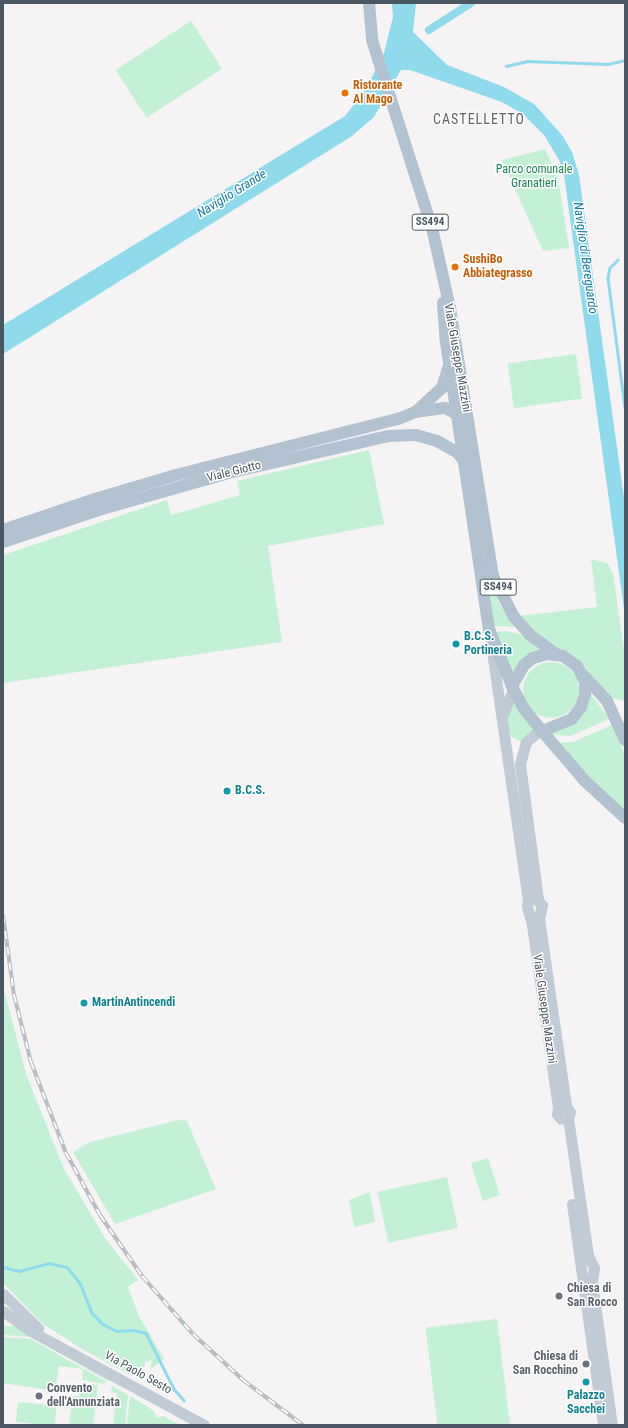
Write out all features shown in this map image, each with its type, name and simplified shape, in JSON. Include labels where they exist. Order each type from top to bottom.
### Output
[{"type":"main road","name":"SS494","points":[[368,3],[372,40],[432,228],[443,286]]},
{"type":"main road","name":"Viale Giuseppe Mazzini","points":[[443,286],[456,341],[493,576],[514,617],[530,635],[556,654],[574,663],[583,675],[585,694],[577,714],[565,724],[541,730],[524,709],[512,687],[489,629],[449,363],[443,286]]},
{"type":"main road","name":"Viale Giotto","points":[[3,530],[164,478],[398,420],[415,412],[442,388],[447,377],[449,363]]},
{"type":"main road","name":"Viale Giotto","points":[[415,412],[445,408],[456,413]]},
{"type":"main road","points":[[456,413],[468,423]]},
{"type":"main road","name":"Viale Giotto","points":[[3,542],[102,509],[228,473],[388,436],[416,435],[437,441],[457,452],[464,461]]},
{"type":"main road","name":"Viale Giuseppe Mazzini","points":[[512,687],[519,672],[533,658],[556,654]]},
{"type":"main road","name":"SS494","points":[[583,675],[607,701],[625,740]]},
{"type":"main road","name":"SS494","points":[[541,730],[585,781],[625,818]]},
{"type":"street","name":"Viale Giuseppe Mazzini","points":[[489,629],[502,722],[533,906],[562,1107],[570,1112],[564,1118],[586,1269]]},
{"type":"street","name":"Viale Giuseppe Mazzini","points":[[502,722],[512,687]]},
{"type":"street","name":"Viale Giuseppe Mazzini","points":[[533,906],[520,764],[526,742],[541,730]]},
{"type":"street","points":[[586,1269],[603,1425]]},
{"type":"street","points":[[586,1269],[612,1425]]},
{"type":"street","name":"Via Paolo Sesto","points":[[3,1294],[31,1323],[59,1344]]},
{"type":"street","name":"Via Paolo Sesto","points":[[3,1310],[29,1330],[59,1344],[204,1425]]},
{"type":"green space","points":[[191,21],[222,69],[147,118],[116,70]]},
{"type":"green space","name":"Parco comunale Granatieri","points":[[545,149],[558,177],[569,248],[543,251],[502,160]]},
{"type":"green space","points":[[576,354],[582,399],[514,408],[508,364]]},
{"type":"green space","points":[[369,450],[384,524],[268,546],[282,642],[3,683],[3,555],[167,500],[171,515],[240,495],[237,481]]},
{"type":"green space","points":[[591,559],[607,563],[613,573],[625,658],[625,701],[614,699],[607,694],[547,645],[519,616],[597,607]]},
{"type":"green space","points":[[486,574],[500,605],[514,625],[513,627],[493,626]]},
{"type":"green space","points":[[506,631],[523,635],[541,652],[511,675],[496,632]]},
{"type":"green space","points":[[545,662],[557,662],[567,666],[575,674],[579,684],[579,696],[575,706],[567,714],[557,718],[545,718],[535,714],[527,706],[523,696],[523,684],[527,674],[535,666]]},
{"type":"green space","points":[[588,690],[609,719],[570,736],[554,735],[551,732],[568,725]]},
{"type":"green space","points":[[511,697],[535,729],[521,742],[509,735],[507,718]]},
{"type":"green space","points":[[612,725],[625,755],[625,814],[557,743],[573,742]]},
{"type":"green space","points":[[3,986],[26,1074],[64,1169],[105,1238],[138,1280],[128,1287],[139,1316],[164,1359],[150,1370],[152,1360],[145,1362],[143,1371],[133,1376],[82,1349],[43,1324],[3,1283]]},
{"type":"green space","points":[[178,1120],[187,1121],[216,1189],[115,1224],[73,1152],[90,1142]]},
{"type":"green space","points":[[488,1158],[500,1195],[483,1201],[471,1164]]},
{"type":"green space","points":[[447,1177],[458,1228],[388,1243],[378,1192]]},
{"type":"green space","points":[[370,1192],[375,1222],[354,1227],[349,1200]]},
{"type":"green space","points":[[497,1319],[510,1425],[437,1425],[426,1328]]},
{"type":"green space","points":[[3,1326],[15,1326],[109,1378],[108,1381],[32,1337],[3,1335]]},
{"type":"green space","points":[[3,1337],[31,1339],[105,1381],[105,1384],[82,1380],[83,1369],[59,1366],[55,1391],[3,1383]]},
{"type":"green space","points":[[82,1383],[98,1385],[93,1425],[69,1425],[73,1396],[79,1396]]},
{"type":"green space","points":[[112,1386],[128,1395],[125,1425],[113,1425],[117,1393],[111,1392]]},
{"type":"green space","points":[[130,1396],[154,1411],[157,1418],[163,1416],[180,1425],[127,1425]]},
{"type":"green space","points":[[18,1402],[57,1406],[55,1425],[16,1422]]},
{"type":"water","points":[[392,3],[416,3],[413,32],[447,65],[504,87],[534,104],[562,135],[572,152],[579,175],[625,505],[625,616],[564,175],[559,160],[544,135],[523,114],[502,102],[410,70],[401,70],[374,117],[352,136],[3,354],[3,325],[345,116],[366,89],[384,53],[393,17]]},
{"type":"waterway","points":[[429,30],[471,3]]},
{"type":"waterway","points":[[506,66],[527,61],[608,64],[625,60]]},
{"type":"waterway","points":[[618,260],[610,268],[608,278],[625,408]]},
{"type":"waterway","points":[[3,1267],[19,1271],[49,1263],[67,1267],[80,1283],[92,1313],[103,1324],[117,1331],[132,1330],[146,1333],[174,1389],[184,1400]]},
{"type":"railway","points":[[3,915],[14,995],[31,1062],[66,1153],[100,1215],[142,1276],[193,1334],[243,1380],[303,1425]]},
{"type":"place","name":"Ristorante Al Mago","points":[[345,93]]},
{"type":"place","name":"SushiBo Abbiategrasso","points":[[455,267]]},
{"type":"place","name":"B.C.S. Portineria","points":[[456,644]]},
{"type":"place","name":"B.C.S.","points":[[227,791]]},
{"type":"place","name":"MartinAntincendi","points":[[84,1003]]},
{"type":"place","name":"Chiesa di San Rocco","points":[[559,1296]]},
{"type":"place","name":"Chiesa di San Rocchino","points":[[586,1364]]},
{"type":"place","name":"Palazzo Sacchei","points":[[586,1382]]},
{"type":"place","name":"Convento dell'Annunziata","points":[[39,1396]]},
{"type":"district","name":"CASTELLETTO","points":[[479,119]]},
{"type":"water label","name":"Naviglio Grande","points":[[232,194]]},
{"type":"water label","name":"Naviglio di Bereguardo","points":[[585,258]]}]
